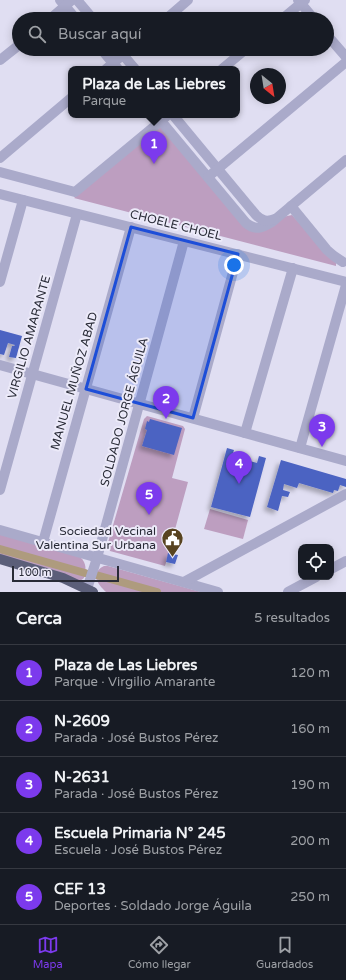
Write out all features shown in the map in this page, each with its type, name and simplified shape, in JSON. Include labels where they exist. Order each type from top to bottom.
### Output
[{"type":"main road","points":[[0,559],[63,578],[90,591]]},
{"type":"street","points":[[77,0],[87,12]]},
{"type":"street","points":[[174,12],[188,0]]},
{"type":"street","points":[[289,12],[301,1],[309,12]]},
{"type":"street","points":[[57,12],[66,2],[72,12]]},
{"type":"street","points":[[334,43],[346,58]]},
{"type":"street","points":[[0,60],[12,51]]},
{"type":"street","points":[[105,56],[111,66]]},
{"type":"street","points":[[113,66],[120,56]]},
{"type":"street","points":[[127,56],[132,66]]},
{"type":"street","points":[[226,66],[238,56]]},
{"type":"street","points":[[208,177],[346,62]]},
{"type":"street","points":[[0,158],[68,101]]},
{"type":"street","points":[[0,172],[75,192],[161,118]]},
{"type":"street","points":[[163,118],[208,177],[250,226],[256,228],[261,228],[275,219],[346,160]]},
{"type":"street","points":[[176,118],[259,218],[267,221],[275,219]]},
{"type":"street","name":"CHOELE CHOEL","points":[[0,194],[341,281]]},
{"type":"street","points":[[0,282],[23,200]]},
{"type":"street","points":[[291,206],[327,250],[334,256],[345,260],[340,268],[341,281]]},
{"type":"street","name":"VIRGILIO AMARANTE","points":[[0,490],[77,214]]},
{"type":"street","name":"MANUEL MUÑOZ ABAD","points":[[43,542],[131,227]]},
{"type":"street","name":"SOLDADO JORGE ÁGUILA","points":[[90,591],[97,558],[184,241]]},
{"type":"street","points":[[193,418],[238,254]]},
{"type":"street","points":[[245,433],[293,268]]},
{"type":"street","points":[[300,448],[346,285]]},
{"type":"street","points":[[0,365],[346,461]]},
{"type":"street","points":[[184,582],[346,494]]},
{"type":"street","points":[[0,530],[218,592]]},
{"type":"street","points":[[334,567],[346,561]]},
{"type":"street","points":[[288,592],[310,580]]},
{"type":"highlighted area","points":[[131,227],[238,254],[193,418],[86,389]]},
{"type":"shaded area","points":[[159,128],[162,128],[248,228],[292,215],[336,263],[336,266],[74,198]]},
{"type":"shaded area","points":[[147,416],[183,426],[185,429],[172,478],[188,482],[165,566],[110,551],[107,546],[144,419]]},
{"type":"shaded area","points":[[210,509],[248,520],[243,539],[204,529]]},
{"type":"shaded area","points":[[0,534],[80,557],[84,562],[85,567],[84,578],[80,581],[0,556]]},
{"type":"shaded area","points":[[104,566],[201,592],[106,592],[96,579],[97,572]]},
{"type":"building","points":[[0,330],[22,336],[16,358],[9,357],[12,346],[15,345],[8,343],[4,355],[0,354]]},
{"type":"building","points":[[150,419],[182,428],[174,455],[142,446],[147,430],[145,429],[147,421],[149,422]]},
{"type":"building","points":[[227,448],[234,450],[232,456],[257,463],[259,456],[266,458],[250,517],[211,507]]},
{"type":"building","points":[[281,460],[346,479],[346,487],[340,485],[338,491],[334,490],[333,493],[299,483],[297,488],[284,484],[283,490],[290,492],[288,497],[282,496],[278,511],[267,507]]},
{"type":"building","name":"Sociedad Vecinal Valentina Sur Urbana","points":[[168,553],[178,555],[175,564],[166,562]]},
{"type":"waterway","points":[[0,549],[85,573]]},
{"type":"waterway","points":[[96,575],[157,592]]},
{"type":"place","name":"Plaza de Las Liebres","points":[[154,164]]},
{"type":"place","name":"N-2609","points":[[166,419]]},
{"type":"place","name":"N-2631","points":[[322,447]]},
{"type":"place","name":"Escuela Primaria N° 245","points":[[239,484]]},
{"type":"place","name":"CEF 13","points":[[149,515]]},
{"type":"place","name":"Sociedad Vecinal Valentina Sur Urbana","points":[[172,558]]}]
